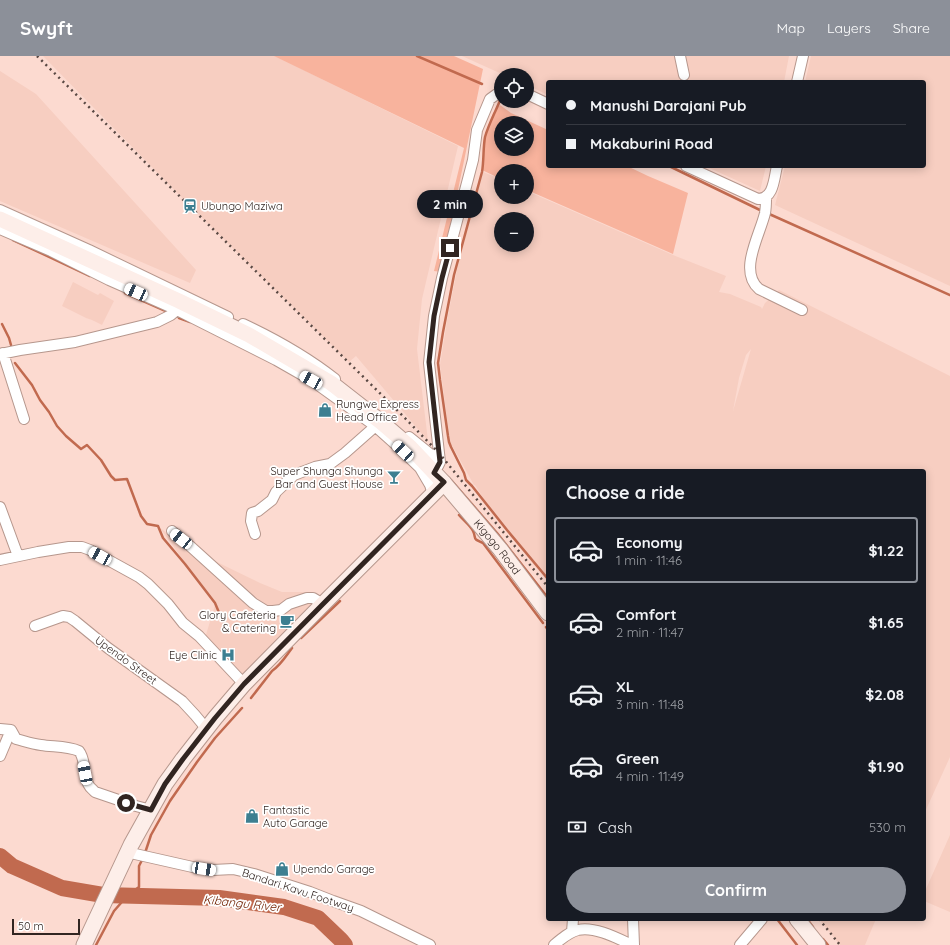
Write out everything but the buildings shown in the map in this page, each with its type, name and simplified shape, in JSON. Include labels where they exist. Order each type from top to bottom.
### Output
[{"type":"main road","name":"Kigogo Road","points":[[0,219],[178,306],[249,335],[301,364],[331,383],[378,424],[410,447],[439,472],[546,610]]},
{"type":"main road","points":[[126,868],[131,845],[165,784],[207,728],[244,684],[433,494],[439,472]]},
{"type":"main road","points":[[84,945],[135,854],[144,831],[148,815]]},
{"type":"main road","points":[[91,945],[106,908]]},
{"type":"main road","points":[[799,921],[818,945]]},
{"type":"street","points":[[680,56],[684,75]]},
{"type":"street","points":[[797,80],[803,56]]},
{"type":"street","points":[[439,472],[429,362],[434,316],[442,278],[473,160],[477,130],[490,99],[494,96]]},
{"type":"street","points":[[534,97],[546,103]]},
{"type":"street","points":[[690,168],[758,199],[766,198]]},
{"type":"street","points":[[777,168],[771,192],[766,198],[766,212],[750,261],[750,276],[755,286],[759,289],[802,310]]},
{"type":"street","points":[[0,210],[267,336],[322,368],[376,409],[439,472]]},
{"type":"street","points":[[0,229],[51,251],[109,280],[178,306],[171,315],[157,322],[75,342],[1,354],[24,419]]},
{"type":"street","points":[[255,534],[251,521],[252,513],[272,500],[276,492],[294,475],[315,467],[330,464],[378,424],[420,468],[430,485],[433,494]]},
{"type":"street","points":[[0,508],[18,556]]},
{"type":"street","points":[[172,532],[253,602],[266,611],[281,610],[289,604],[307,598],[313,598],[323,604]]},
{"type":"street","points":[[0,560],[69,547],[82,547],[90,550],[139,577],[157,592],[183,623],[199,636],[244,684]]},
{"type":"street","name":"Upendo Street","points":[[35,626],[63,616],[69,617],[108,648],[182,701],[207,728]]},
{"type":"street","points":[[0,729],[11,730]]},
{"type":"street","points":[[11,730],[16,739],[40,745],[79,751],[82,756],[85,773],[90,787],[95,792],[136,806],[148,815]]},
{"type":"street","points":[[0,756],[11,730]]},
{"type":"street","name":"Bandari Kavu Footway","points":[[135,854],[196,868],[212,870],[234,869],[254,874],[310,892],[361,911],[430,945]]},
{"type":"street","points":[[572,932],[573,921]]},
{"type":"street","points":[[554,945],[572,932],[583,929],[604,933],[633,945],[633,921]]},
{"type":"street","points":[[740,945],[760,921]]},
{"type":"shaded area","points":[[43,56],[275,56],[458,146],[422,299],[417,349],[428,441],[356,356],[349,362],[190,206]]},
{"type":"shaded area","points":[[274,56],[454,56],[483,69],[441,272],[434,271],[464,148]]},
{"type":"shaded area","points":[[462,56],[789,56],[784,80],[546,80],[546,94],[534,88],[534,68],[494,68],[494,70]]},
{"type":"shaded area","points":[[811,56],[950,56],[950,286],[775,205],[784,168],[926,168],[926,80],[805,80]]},
{"type":"shaded area","points":[[0,71],[36,94],[196,270],[190,283],[0,201]]},
{"type":"shaded area","points":[[497,108],[504,108],[518,116],[494,116],[494,156],[534,156],[534,124],[546,129],[546,168],[631,168],[688,193],[673,254],[534,193],[534,164],[494,164],[494,176],[482,170],[484,138],[493,113]]},
{"type":"shaded area","points":[[709,168],[766,168],[760,191]]},
{"type":"shaded area","points":[[483,172],[494,176],[494,204],[534,204],[534,194],[673,255],[726,276],[719,292],[730,294],[761,307],[762,309],[765,303],[779,290],[950,376],[950,757],[926,810],[926,469],[546,469],[546,580],[497,520],[474,485],[450,442],[440,365],[458,265]],"holes":[[[751,349],[733,411],[739,378],[746,355]]]},
{"type":"shaded area","points":[[73,282],[98,295],[100,293],[114,301],[102,325],[62,306]]},
{"type":"shaded area","points":[[160,528],[190,549],[260,583],[282,592],[308,592],[315,600],[313,611],[243,677],[205,638],[215,605],[209,594],[192,575],[186,564]]},
{"type":"shaded area","points":[[950,835],[950,912],[926,902],[926,889]]},
{"type":"shaded area","points":[[821,921],[875,921],[865,945],[840,945]]},
{"type":"waterway","points":[[417,56],[482,84]]},
{"type":"waterway","points":[[497,108],[485,137],[482,172],[454,275],[438,363],[449,442],[466,480],[546,577]]},
{"type":"waterway","points":[[673,168],[762,211]]},
{"type":"waterway","points":[[767,213],[950,295]]},
{"type":"waterway","points":[[13,240],[90,276]]},
{"type":"waterway","points":[[125,293],[168,312]]},
{"type":"waterway","points":[[179,318],[190,322]]},
{"type":"waterway","points":[[2,324],[11,345]]},
{"type":"waterway","points":[[15,363],[32,385],[57,426],[66,436],[81,449],[87,445],[101,460],[115,480],[127,479],[141,516],[147,524],[158,526],[163,538],[215,603],[223,622]]},
{"type":"waterway","points":[[451,480],[497,533],[546,595]]},
{"type":"waterway","points":[[459,515],[472,529],[475,538],[483,543],[543,623]]},
{"type":"waterway","points":[[301,638],[340,601]]},
{"type":"waterway","points":[[251,698],[292,648]]},
{"type":"waterway","points":[[145,853],[151,835],[170,801],[215,738],[242,708]]},
{"type":"waterway","name":"Kibangu River","points":[[0,856],[12,866],[62,888],[103,895],[219,898],[284,907],[318,918],[345,945]]},
{"type":"waterway","points":[[96,945],[114,911],[128,895],[139,887],[139,866],[143,858]]},
{"type":"waterway","points":[[779,921],[797,945]]},
{"type":"waterway","points":[[808,921],[813,927]]},
{"type":"waterway","points":[[823,939],[828,945]]},
{"type":"railway","points":[[37,56],[439,453],[546,585]]},
{"type":"railway","points":[[821,921],[840,945]]},
{"type":"place","name":"Ubungo Maziwa","points":[[190,206]]},
{"type":"place","name":"Rungwe Express Head Office","points":[[325,410]]},
{"type":"place","name":"Super Shunga Shunga Bar and Guest House","points":[[394,477]]},
{"type":"place","name":"Glory Cafeteria & Catering","points":[[287,621]]},
{"type":"place","name":"Eye Clinic","points":[[228,655]]},
{"type":"place","name":"Fantastic Auto Garage","points":[[252,816]]},
{"type":"place","name":"Upendo Garage","points":[[282,869]]},
{"type":"route","points":[[126,803],[151,810],[165,784],[183,759],[244,684],[444,482],[434,473],[440,462],[429,362],[434,316],[450,248]]}]
